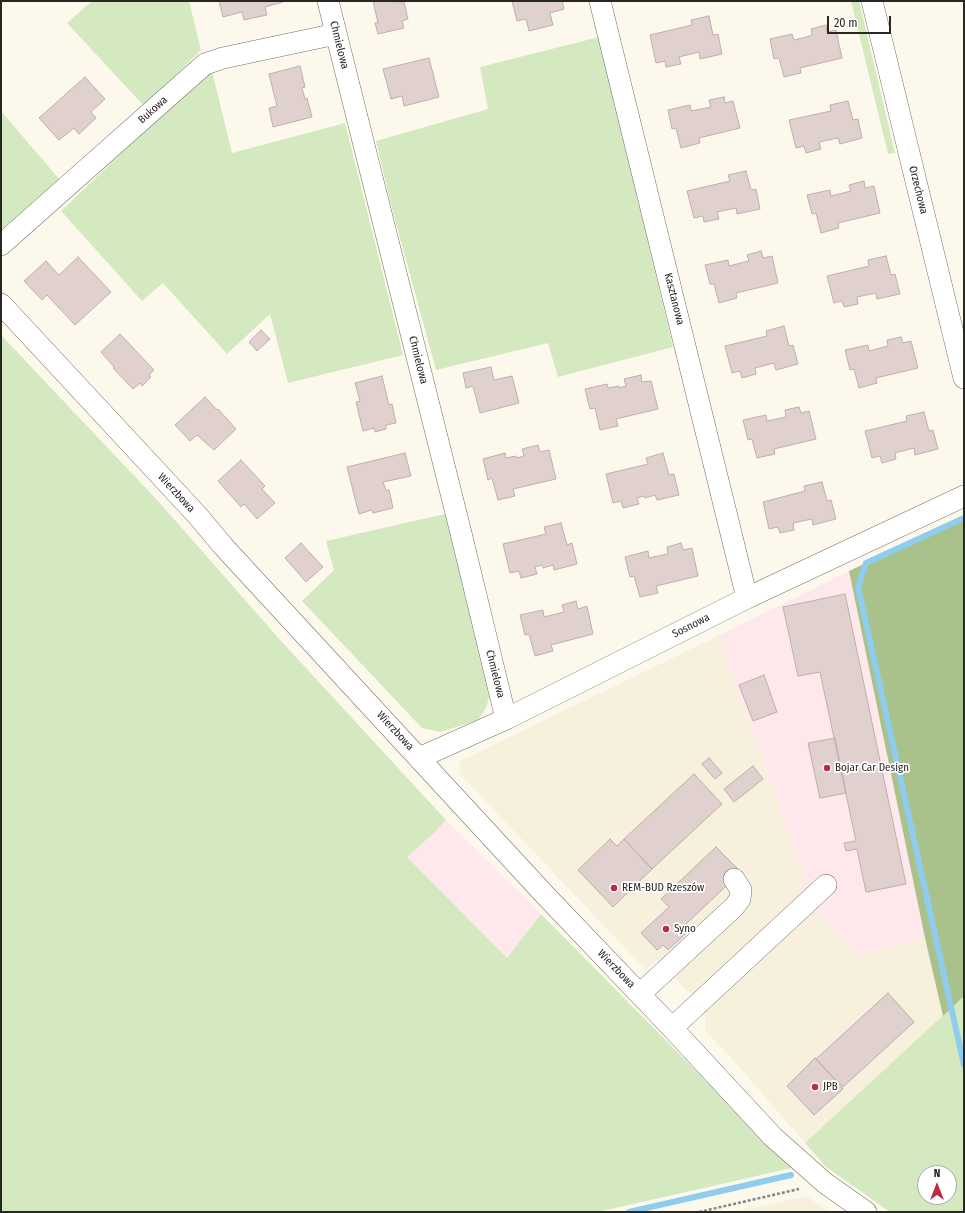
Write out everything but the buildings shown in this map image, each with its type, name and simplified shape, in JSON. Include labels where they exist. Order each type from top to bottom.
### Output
[{"type":"street","name":"Chmielowa","points":[[328,1],[506,719]]},
{"type":"street","name":"Kasztanowa","points":[[600,1],[747,598]]},
{"type":"street","name":"Orzechowa","points":[[872,1],[964,378]]},
{"type":"street","name":"Bukowa","points":[[1,245],[205,64],[223,58],[336,34]]},
{"type":"street","name":"Wierzbowa","points":[[1,304],[198,516],[223,546],[550,900],[763,1125],[792,1155],[825,1183],[866,1212]]},
{"type":"street","name":"Sosnowa","points":[[419,758],[506,719],[747,598],[964,496]]},
{"type":"street","points":[[640,994],[734,907],[740,899],[741,890],[734,879]]},
{"type":"street","points":[[672,1028],[826,885]]},
{"type":"path","points":[[699,1212],[825,1183]]},
{"type":"shaded area","points":[[849,571],[925,938],[859,955],[823,916],[806,914],[693,996],[800,894],[805,878],[718,636]]},
{"type":"shaded area","points":[[718,636],[805,878],[800,894],[693,996],[656,960],[646,970],[459,773],[460,761]]},
{"type":"shaded area","points":[[446,820],[541,914],[507,958],[406,857],[434,833]]},
{"type":"shaded area","points":[[806,914],[823,916],[859,955],[925,938],[943,1016],[805,1143],[735,1062],[705,1031],[705,1009]]},
{"type":"shaded area","points":[[807,1196],[829,1212],[732,1212]]},
{"type":"green space","points":[[92,1],[189,1],[201,50],[144,106],[67,23]]},
{"type":"green space","points":[[851,1],[859,1],[895,153],[888,154]]},
{"type":"green space","points":[[599,37],[673,347],[558,377],[548,343],[436,370],[390,201],[376,141],[488,109],[480,67]]},
{"type":"green space","points":[[212,71],[232,153],[345,123],[403,355],[288,383],[270,314],[227,354],[163,283],[142,301],[61,211],[133,142]]},
{"type":"green space","points":[[1,111],[60,180],[1,232]]},
{"type":"green space","points":[[1,335],[158,501],[282,642],[446,820],[407,857],[507,958],[541,914],[792,1168],[598,1212],[1,1212]]},
{"type":"green space","points":[[445,514],[490,694],[486,708],[478,720],[441,732],[422,728],[302,601],[334,570],[326,541]]},
{"type":"green space","points":[[964,516],[964,996],[943,1016],[925,938],[849,571]]},
{"type":"green space","points":[[964,996],[964,1212],[890,1212],[826,1167],[805,1143]]},
{"type":"waterway","points":[[964,518],[866,563],[858,587],[964,1065]]},
{"type":"waterway","points":[[629,1212],[791,1175]]},
{"type":"place","name":"Bojar Car Design","points":[[827,768]]},
{"type":"place","name":"REM-BUD Rzeszów","points":[[614,888]]},
{"type":"place","name":"Syno","points":[[666,929]]},
{"type":"place","name":"JPB","points":[[815,1087]]}]
